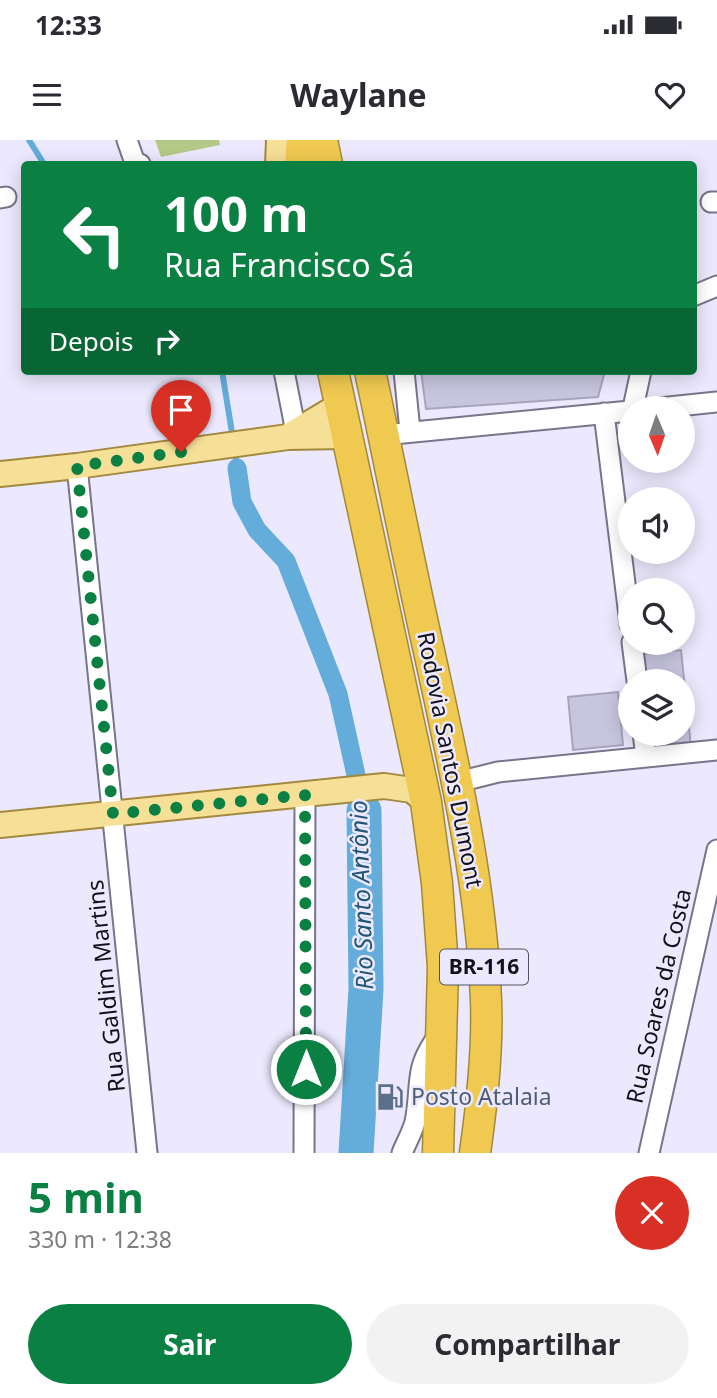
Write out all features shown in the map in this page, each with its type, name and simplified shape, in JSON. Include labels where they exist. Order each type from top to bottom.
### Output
[{"type":"highway","points":[[300,161],[302,140]]},
{"type":"highway","points":[[322,140],[328,161]]},
{"type":"highway","name":"Rodovia Santos Dumont","points":[[334,375],[420,772],[437,883],[443,967],[438,1153]]},
{"type":"highway","points":[[346,375],[352,402],[358,413],[396,433]]},
{"type":"highway","name":"Rodovia Santos Dumont","points":[[372,375],[396,433],[390,475],[456,771],[481,928],[486,1003],[482,1104],[475,1153]]},
{"type":"highway","points":[[345,436],[367,444],[390,475]]},
{"type":"highway","points":[[420,772],[433,754],[444,720]]},
{"type":"highway","points":[[443,967],[451,949],[455,923],[441,814],[456,771]]},
{"type":"main road","points":[[278,161],[279,140]]},
{"type":"main road","points":[[329,161],[332,140]]},
{"type":"main road","points":[[294,435],[340,405]]},
{"type":"main road","points":[[0,474],[77,466],[294,435],[345,436]]},
{"type":"main road","points":[[0,825],[384,786],[412,778],[420,772]]},
{"type":"main road","points":[[384,786],[412,790],[426,802]]},
{"type":"street","points":[[127,140],[134,161]]},
{"type":"street","points":[[697,294],[717,286]]},
{"type":"street","points":[[285,375],[294,435]]},
{"type":"street","points":[[403,375],[396,433],[618,411]]},
{"type":"street","points":[[634,396],[640,375]]},
{"type":"street","points":[[695,404],[717,402]]},
{"type":"street","points":[[604,413],[624,578]]},
{"type":"street","name":"Rua Galdim Martins","points":[[77,466],[147,1153]]},
{"type":"street","points":[[645,746],[646,757]]},
{"type":"street","points":[[456,771],[498,772],[717,750]]},
{"type":"street","points":[[304,1153],[312,794]]},
{"type":"street","name":"Rua Soares da Costa","points":[[649,1153],[717,850]]},
{"type":"street","points":[[402,1153],[415,1123],[419,1073],[423,1059],[442,1031]]},
{"type":"green space","points":[[155,140],[219,140],[220,145],[161,157]]},
{"type":"building","points":[[422,375],[604,375],[598,397],[426,409]]},
{"type":"building","points":[[644,655],[682,655],[683,669],[645,669]]},
{"type":"building","points":[[618,692],[618,746],[573,750],[568,697]]},
{"type":"building","points":[[653,746],[691,746],[691,747],[654,751]]},
{"type":"waterway","name":"Rio Santo Antônio","points":[[29,140],[42,161]]},
{"type":"waterway","name":"Rio Santo Antônio","points":[[223,375],[233,439]]},
{"type":"waterway","name":"Rio Santo Antônio","points":[[235,449],[237,468]]},
{"type":"waterway","name":"Rio Santo Antônio","points":[[237,468],[242,502],[257,530],[286,561],[338,694],[364,811]]},
{"type":"waterway","name":"Rio Santo Antônio","points":[[356,1153],[366,989],[364,811]]},
{"type":"place","name":"Posto Atalaia","points":[[390,1097]]},
{"type":"route","points":[[181,452],[77,466],[113,814],[305,795],[306,1069]]}]
